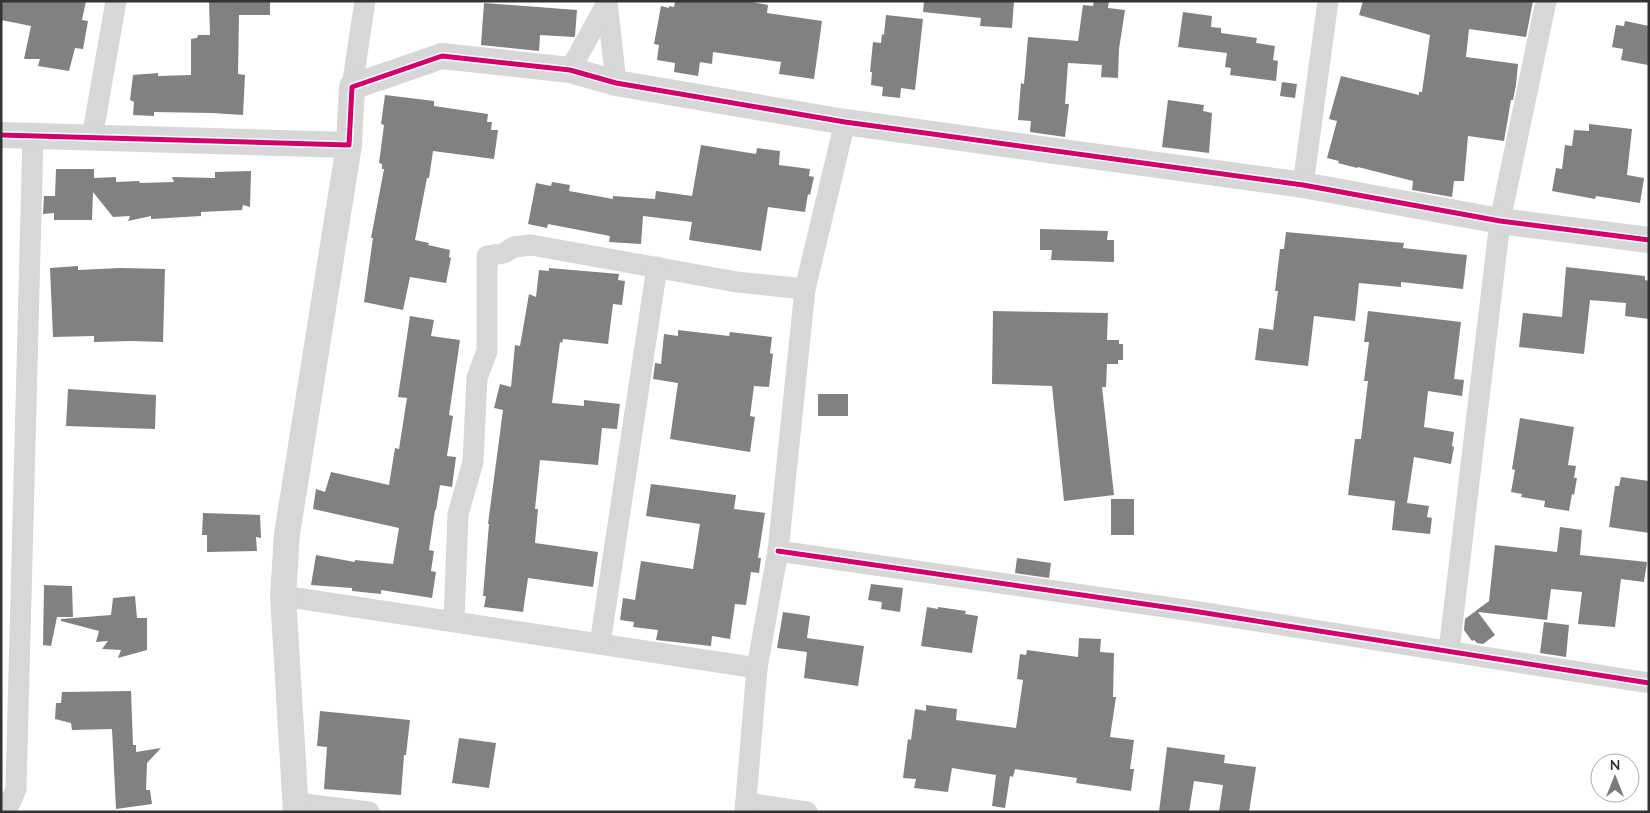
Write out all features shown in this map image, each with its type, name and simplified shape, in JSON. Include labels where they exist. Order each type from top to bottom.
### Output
[{"type":"street","points":[[92,138],[116,1]]},
{"type":"street","points":[[365,1],[352,87],[349,144],[287,534],[283,596],[296,808],[369,812]]},
{"type":"street","points":[[1303,185],[1328,1]]},
{"type":"street","points":[[1449,651],[1500,221],[1546,1]]},
{"type":"street","points":[[570,70],[607,2]]},
{"type":"street","points":[[607,2],[616,84]]},
{"type":"street","points":[[352,87],[442,56],[570,70],[616,84],[845,122],[1303,185],[1500,221],[1649,240]]},
{"type":"street","points":[[807,812],[746,807],[757,668],[778,551],[806,290],[845,122]]},
{"type":"street","points":[[1,135],[349,144]]},
{"type":"street","points":[[1,807],[10,803],[16,789],[33,136]]},
{"type":"street","points":[[454,621],[458,514],[473,462],[477,378],[487,351],[488,256],[504,253],[514,247],[531,245],[737,282],[806,290]]},
{"type":"street","points":[[600,644],[657,267]]},
{"type":"street","points":[[778,551],[1193,611],[1649,683]]},
{"type":"street","points":[[283,596],[757,668]]},
{"type":"building","points":[[1,1],[86,1],[82,20],[88,21],[83,49],[75,48],[69,71],[38,66],[40,59],[24,59],[31,26],[1,20]]},
{"type":"building","points":[[209,1],[270,1],[270,15],[239,15],[238,74],[245,75],[243,115],[154,112],[154,116],[133,115],[134,102],[130,100],[133,75],[158,73],[158,76],[191,75],[191,39],[197,38],[198,35],[210,35]]},
{"type":"building","points":[[675,1],[747,1],[768,5],[767,13],[822,21],[814,79],[779,74],[781,62],[713,52],[712,64],[700,62],[698,76],[674,72],[675,63],[657,60],[659,45],[654,44],[661,6],[674,7]]},
{"type":"building","points":[[924,1],[1014,1],[1012,28],[980,26],[981,18],[923,12]]},
{"type":"building","points":[[1094,1],[1109,1],[1108,8],[1125,10],[1119,49],[1118,78],[1101,77],[1102,65],[1068,63],[1065,104],[1069,104],[1065,137],[1030,132],[1031,121],[1018,120],[1021,83],[1024,84],[1028,37],[1078,41],[1083,5],[1093,6]]},
{"type":"building","points":[[1363,1],[1533,1],[1526,37],[1469,29],[1466,57],[1518,64],[1516,85],[1513,100],[1511,100],[1504,141],[1468,136],[1464,181],[1454,181],[1452,197],[1412,190],[1413,181],[1338,163],[1339,161],[1327,158],[1337,121],[1329,119],[1341,76],[1419,95],[1419,92],[1422,92],[1430,35],[1359,15]]},
{"type":"building","points":[[484,3],[577,10],[575,36],[540,35],[539,51],[481,45]]},
{"type":"building","points":[[1183,12],[1212,16],[1211,27],[1221,28],[1221,33],[1257,38],[1256,43],[1275,46],[1273,60],[1278,61],[1276,81],[1230,75],[1231,68],[1225,67],[1227,53],[1178,47]]},
{"type":"building","points":[[886,15],[923,19],[915,90],[901,88],[900,98],[882,96],[883,87],[871,85],[872,72],[870,72],[873,42],[881,43],[882,34],[884,35]]},
{"type":"building","points":[[1625,21],[1649,26],[1648,65],[1621,60],[1623,49],[1612,47],[1616,25],[1624,26]]},
{"type":"building","points":[[1282,82],[1297,84],[1295,98],[1280,96]]},
{"type":"building","points":[[385,95],[434,101],[434,106],[488,114],[487,122],[492,122],[491,130],[498,130],[494,159],[433,151],[415,240],[450,250],[449,257],[451,258],[446,283],[410,277],[403,310],[364,302],[373,238],[371,238],[384,169],[382,169],[382,164],[379,163],[384,125],[381,124]]},
{"type":"building","points":[[1168,100],[1204,105],[1203,111],[1212,113],[1209,153],[1162,147]]},
{"type":"building","points":[[1589,124],[1632,129],[1627,175],[1644,178],[1640,203],[1596,196],[1595,199],[1552,191],[1556,168],[1562,169],[1565,145],[1572,146],[1574,130],[1589,131]]},
{"type":"building","points":[[701,145],[756,154],[757,148],[780,151],[779,165],[810,169],[809,176],[814,177],[810,195],[808,194],[805,212],[768,207],[761,251],[689,240],[692,222],[643,216],[641,244],[609,242],[610,236],[548,224],[547,228],[528,224],[536,183],[551,186],[552,182],[570,185],[569,191],[613,199],[613,196],[655,199],[656,191],[692,196]]},
{"type":"building","points":[[56,169],[94,169],[94,178],[116,177],[116,182],[139,181],[140,183],[174,182],[172,177],[215,178],[215,172],[251,171],[250,207],[243,205],[242,210],[201,212],[201,216],[151,219],[151,216],[128,221],[130,216],[113,217],[93,192],[92,220],[54,220],[54,213],[43,214],[44,196],[55,196]]},
{"type":"building","points":[[1040,229],[1108,231],[1107,240],[1114,240],[1114,262],[1051,260],[1052,250],[1040,250]]},
{"type":"building","points":[[1286,232],[1404,243],[1403,248],[1467,255],[1463,289],[1401,282],[1401,287],[1359,283],[1355,321],[1314,316],[1308,366],[1255,360],[1259,328],[1273,330],[1278,291],[1275,291],[1280,249],[1284,249]]},
{"type":"building","points":[[78,266],[78,270],[120,268],[165,269],[163,342],[94,342],[94,336],[53,337],[50,268]]},
{"type":"building","points":[[1566,267],[1645,276],[1645,280],[1649,281],[1649,319],[1625,316],[1626,303],[1590,300],[1584,354],[1519,347],[1523,313],[1562,317]]},
{"type":"building","points":[[549,268],[619,274],[618,280],[625,281],[622,305],[613,304],[608,344],[563,339],[562,343],[560,342],[552,403],[584,406],[584,400],[620,404],[617,429],[602,428],[598,465],[540,460],[535,509],[538,509],[535,543],[598,552],[593,587],[528,578],[523,612],[484,607],[486,596],[483,596],[488,524],[503,410],[494,408],[500,384],[511,387],[515,345],[520,346],[529,294],[536,297],[539,270],[549,271]]},
{"type":"building","points":[[993,311],[1108,313],[1107,340],[1119,340],[1119,344],[1123,344],[1123,360],[1118,360],[1118,364],[1107,364],[1106,387],[1102,387],[1114,495],[1064,501],[1052,386],[992,384]]},
{"type":"building","points":[[1368,311],[1461,322],[1454,379],[1464,380],[1462,396],[1428,391],[1424,427],[1454,432],[1451,464],[1414,457],[1407,503],[1429,506],[1427,517],[1432,518],[1430,534],[1392,530],[1395,501],[1348,495],[1355,439],[1361,439],[1368,381],[1364,381],[1369,342],[1364,342]]},
{"type":"building","points":[[410,316],[434,320],[431,336],[460,340],[449,415],[453,416],[447,456],[456,457],[452,487],[440,485],[435,510],[429,550],[434,551],[431,571],[436,572],[432,598],[381,590],[381,594],[352,591],[352,588],[311,585],[316,555],[355,562],[355,560],[393,564],[399,528],[313,509],[316,489],[325,492],[331,472],[389,485],[395,448],[399,449],[407,398],[398,397]]},
{"type":"building","points":[[678,330],[729,336],[730,332],[772,337],[770,353],[773,354],[769,387],[754,386],[750,416],[755,417],[750,452],[670,439],[678,383],[653,379],[655,363],[661,364],[664,334],[678,336]]},
{"type":"building","points":[[68,389],[156,395],[155,429],[66,426]]},
{"type":"building","points":[[818,394],[848,394],[848,416],[818,416]]},
{"type":"building","points":[[1520,418],[1574,427],[1568,465],[1576,466],[1574,478],[1577,478],[1569,511],[1544,507],[1545,501],[1521,497],[1522,494],[1511,492],[1515,470],[1512,469]]},
{"type":"building","points":[[1621,477],[1649,481],[1649,533],[1609,527],[1615,486],[1619,486]]},
{"type":"building","points":[[651,484],[736,495],[734,509],[765,513],[758,558],[761,558],[759,573],[751,572],[746,605],[735,604],[730,639],[712,636],[711,646],[656,640],[658,630],[633,627],[634,622],[620,620],[623,598],[635,600],[641,561],[693,569],[700,524],[646,516]]},
{"type":"building","points":[[1111,499],[1134,499],[1134,535],[1111,535]]},
{"type":"building","points":[[203,513],[260,515],[261,538],[256,537],[257,551],[207,552],[207,535],[202,535]]},
{"type":"building","points":[[1560,527],[1582,530],[1580,555],[1647,562],[1644,582],[1621,579],[1615,627],[1578,624],[1582,592],[1551,589],[1547,620],[1478,612],[1495,635],[1483,644],[1472,641],[1464,630],[1465,619],[1489,601],[1495,545],[1557,552]]},
{"type":"building","points":[[1017,558],[1051,563],[1049,578],[1015,573]]},
{"type":"building","points":[[871,584],[903,588],[900,612],[881,609],[882,602],[868,600]]},
{"type":"building","points":[[44,585],[72,586],[73,617],[57,617],[51,646],[43,645]]},
{"type":"building","points":[[135,596],[137,618],[147,618],[147,650],[118,658],[121,650],[102,649],[108,641],[96,642],[99,631],[61,621],[61,619],[111,615],[113,598]]},
{"type":"building","points":[[927,607],[966,611],[965,614],[978,616],[972,653],[921,646]]},
{"type":"building","points":[[783,612],[810,616],[807,638],[864,646],[858,686],[804,678],[807,652],[777,648]]},
{"type":"building","points":[[1544,622],[1569,625],[1566,657],[1540,653]]},
{"type":"building","points":[[1079,638],[1101,639],[1100,652],[1114,653],[1113,697],[1116,697],[1110,737],[1134,740],[1130,769],[1134,769],[1131,791],[1076,783],[1077,778],[1015,769],[1013,777],[1010,776],[1005,808],[992,806],[996,775],[952,768],[948,792],[914,788],[916,779],[903,778],[908,739],[911,740],[915,709],[926,711],[926,705],[957,709],[956,720],[1016,728],[1023,680],[1017,679],[1020,654],[1026,655],[1027,650],[1078,657]]},
{"type":"building","points":[[131,691],[133,745],[136,745],[136,752],[161,748],[147,763],[146,790],[150,790],[152,804],[116,809],[112,729],[72,730],[71,723],[55,719],[56,703],[61,703],[62,692]]},
{"type":"building","points":[[320,711],[410,720],[406,755],[404,755],[401,795],[324,789],[327,747],[317,746]]},
{"type":"building","points":[[459,738],[496,743],[489,788],[452,783]]},
{"type":"building","points":[[1167,747],[1225,755],[1224,763],[1256,767],[1249,812],[1219,812],[1223,785],[1194,781],[1189,812],[1159,812]]},
{"type":"cycle path","points":[[1,135],[349,145],[352,87],[442,56],[570,70],[616,83],[845,122],[1303,185],[1500,221],[1649,240]]},
{"type":"cycle path","points":[[778,551],[1193,611],[1649,683]]}]
